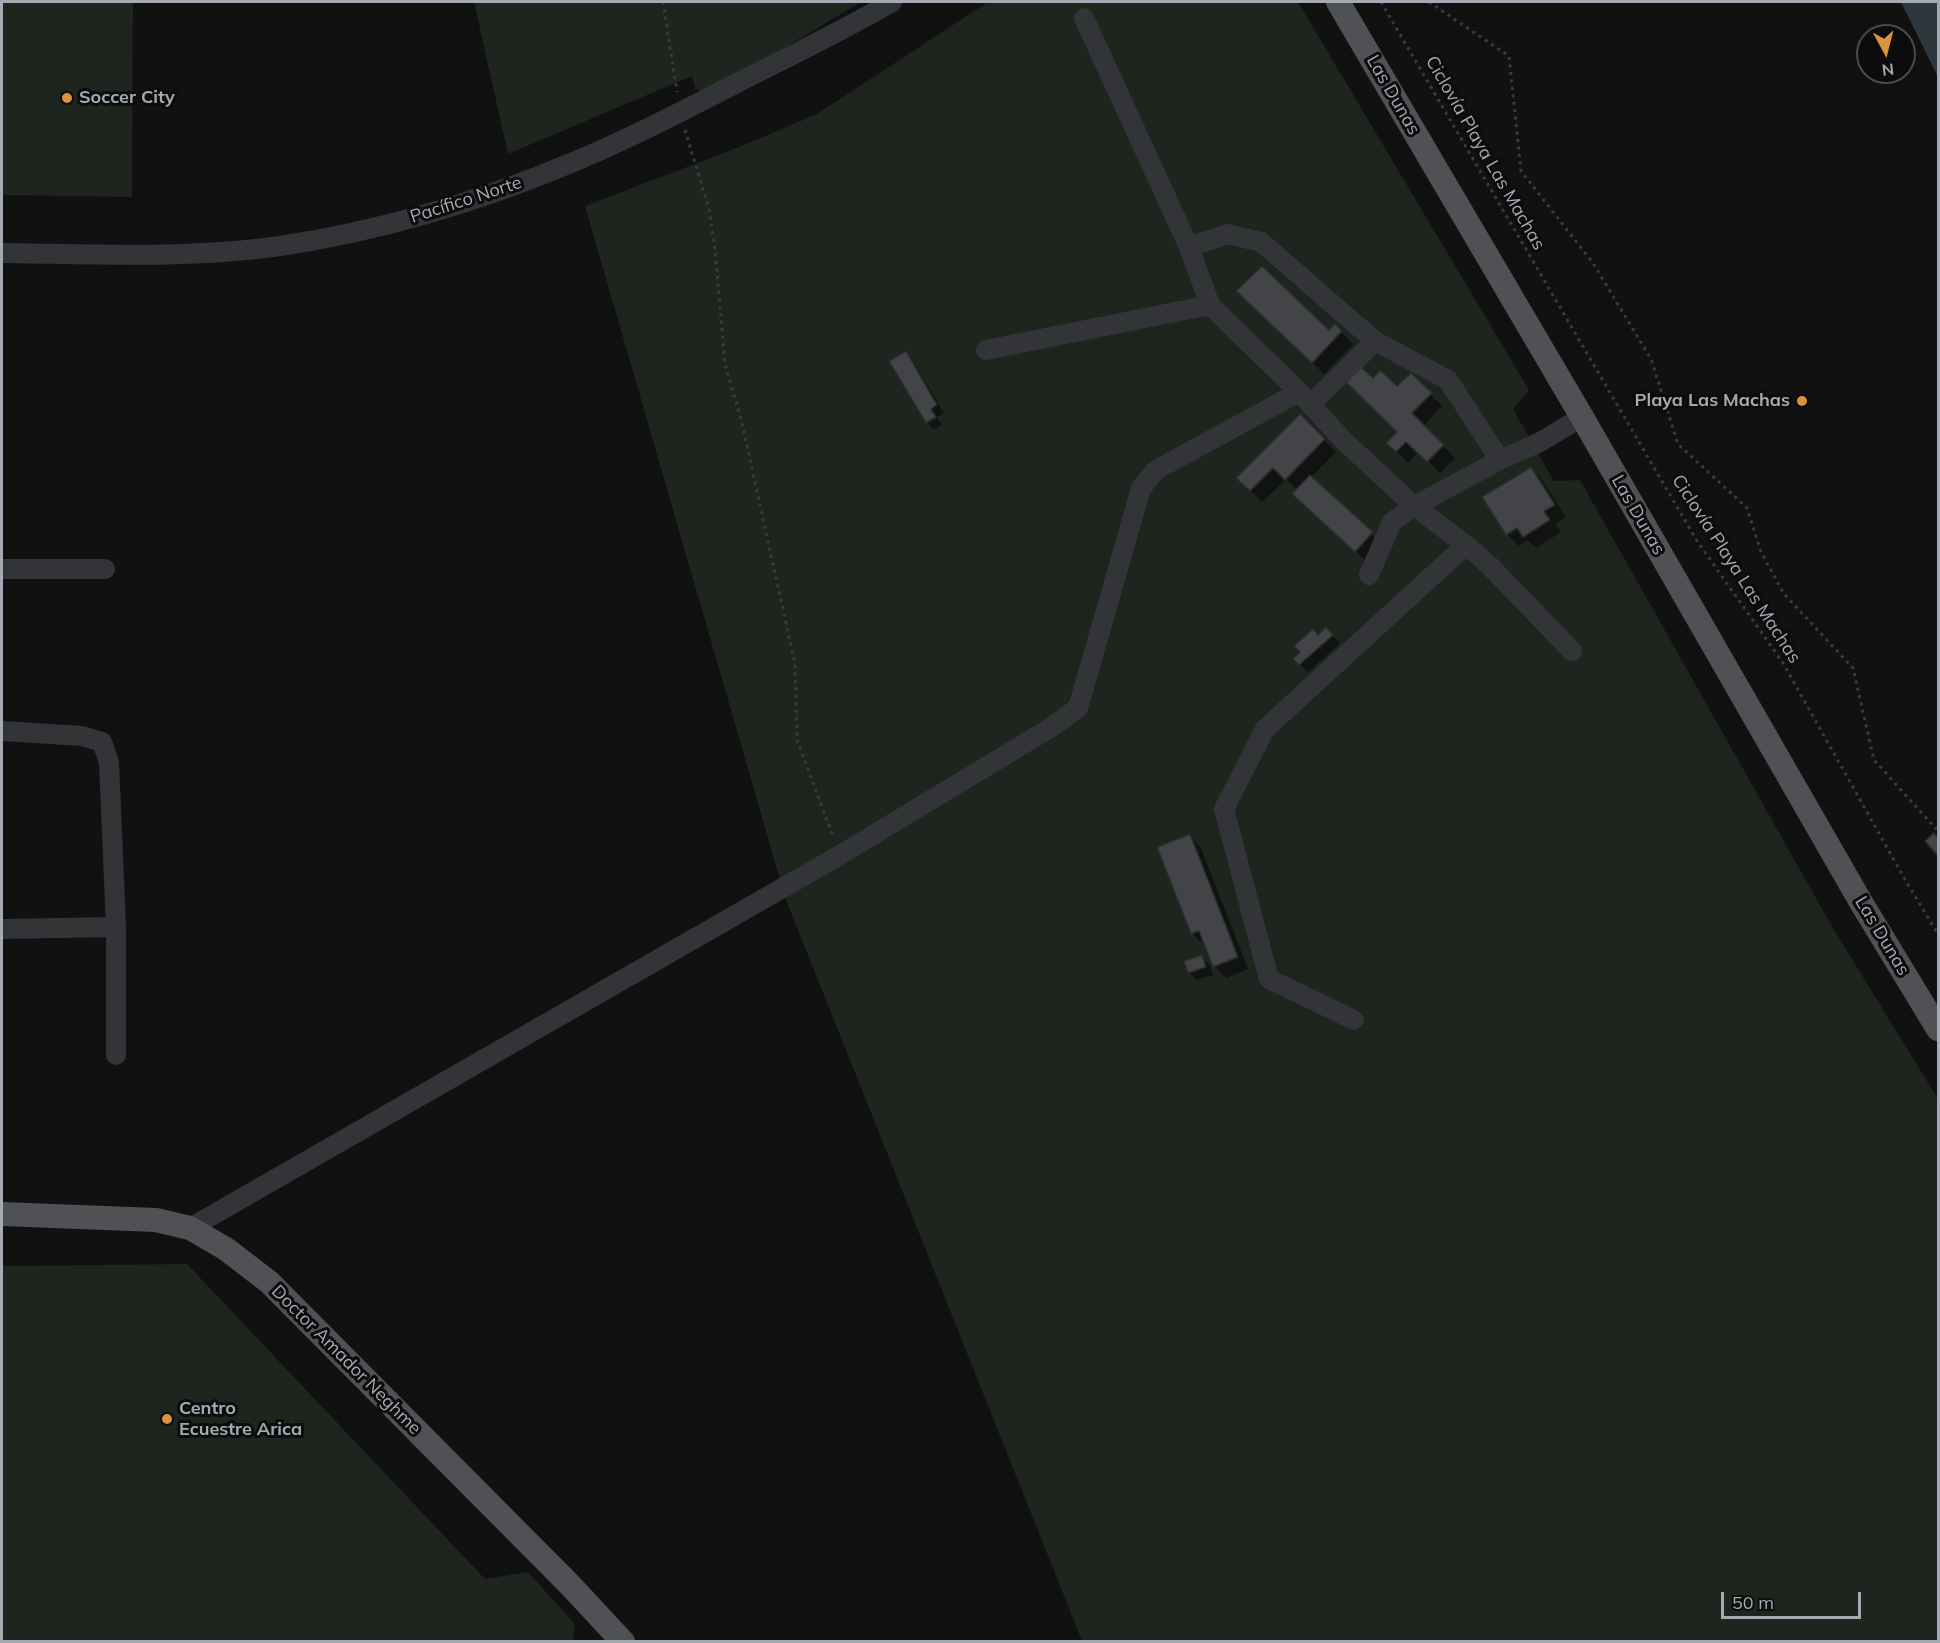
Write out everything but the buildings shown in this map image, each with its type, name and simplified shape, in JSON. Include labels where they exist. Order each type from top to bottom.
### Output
[{"type":"main road","name":"Las Dunas","points":[[1338,2],[1582,417],[1862,904],[1938,1029]]},
{"type":"main road","name":"Doctor Amador Neghme","points":[[2,1214],[156,1220],[190,1228],[226,1249],[269,1282],[623,1641]]},
{"type":"street","name":"Pacífico Norte","points":[[2,253],[96,255],[210,252],[279,246],[351,233],[419,217],[516,185],[572,163],[680,113],[852,25],[892,2]]},
{"type":"street","points":[[1084,18],[1189,247],[1210,305],[1305,398],[1343,440],[1414,506],[1489,565],[1572,651]]},
{"type":"street","points":[[1189,247],[1228,234],[1261,242],[1375,341],[1448,380],[1500,460]]},
{"type":"street","points":[[986,350],[1210,305]]},
{"type":"street","points":[[190,1228],[840,855],[1040,734],[1078,708],[1141,488],[1156,470],[1305,398],[1375,341]]},
{"type":"street","points":[[1369,575],[1392,522],[1414,506],[1500,460],[1540,442],[1582,417]]},
{"type":"street","points":[[1354,1020],[1269,979],[1224,809],[1265,729],[1466,545]]},
{"type":"street","points":[[2,569],[105,568]]},
{"type":"street","points":[[2,731],[82,736],[102,742],[109,762],[116,927],[116,1055]]},
{"type":"street","points":[[2,929],[116,927]]},
{"type":"path","points":[[663,2],[680,113],[709,209],[715,249],[725,364],[741,419],[795,664],[797,741],[840,855]]},
{"type":"path","name":"Ciclovía Playa Las Machas","points":[[1381,2],[1697,541],[1782,663],[1938,934]]},
{"type":"path","points":[[1429,2],[1509,56],[1521,171],[1593,263],[1651,359],[1678,444],[1747,508],[1761,552],[1784,594],[1853,668],[1874,760],[1938,831]]},
{"type":"shaded area","name":"Soccer City","points":[[2,2],[133,2],[132,197],[2,195]]},
{"type":"shaded area","points":[[474,2],[861,2],[709,93],[695,89],[692,76],[508,154]]},
{"type":"shaded area","points":[[988,2],[1298,2],[1529,390],[1513,409],[1554,481],[1580,480],[1834,930],[1938,1099],[1938,1641],[1082,1641],[786,900],[585,206],[742,146],[817,114]]},
{"type":"shaded area","points":[[1901,2],[1938,2],[1938,77],[1916,32],[1916,24],[1912,24]]},
{"type":"shaded area","name":"Centro Ecuestre Arica","points":[[187,1264],[485,1579],[528,1572],[575,1624],[573,1641],[2,1641],[2,1266]]},
{"type":"place","name":"Soccer City","points":[[67,98]]},
{"type":"place","name":"Playa Las Machas","points":[[1802,401]]},
{"type":"place","name":"Centro Ecuestre Arica","points":[[167,1419]]}]
